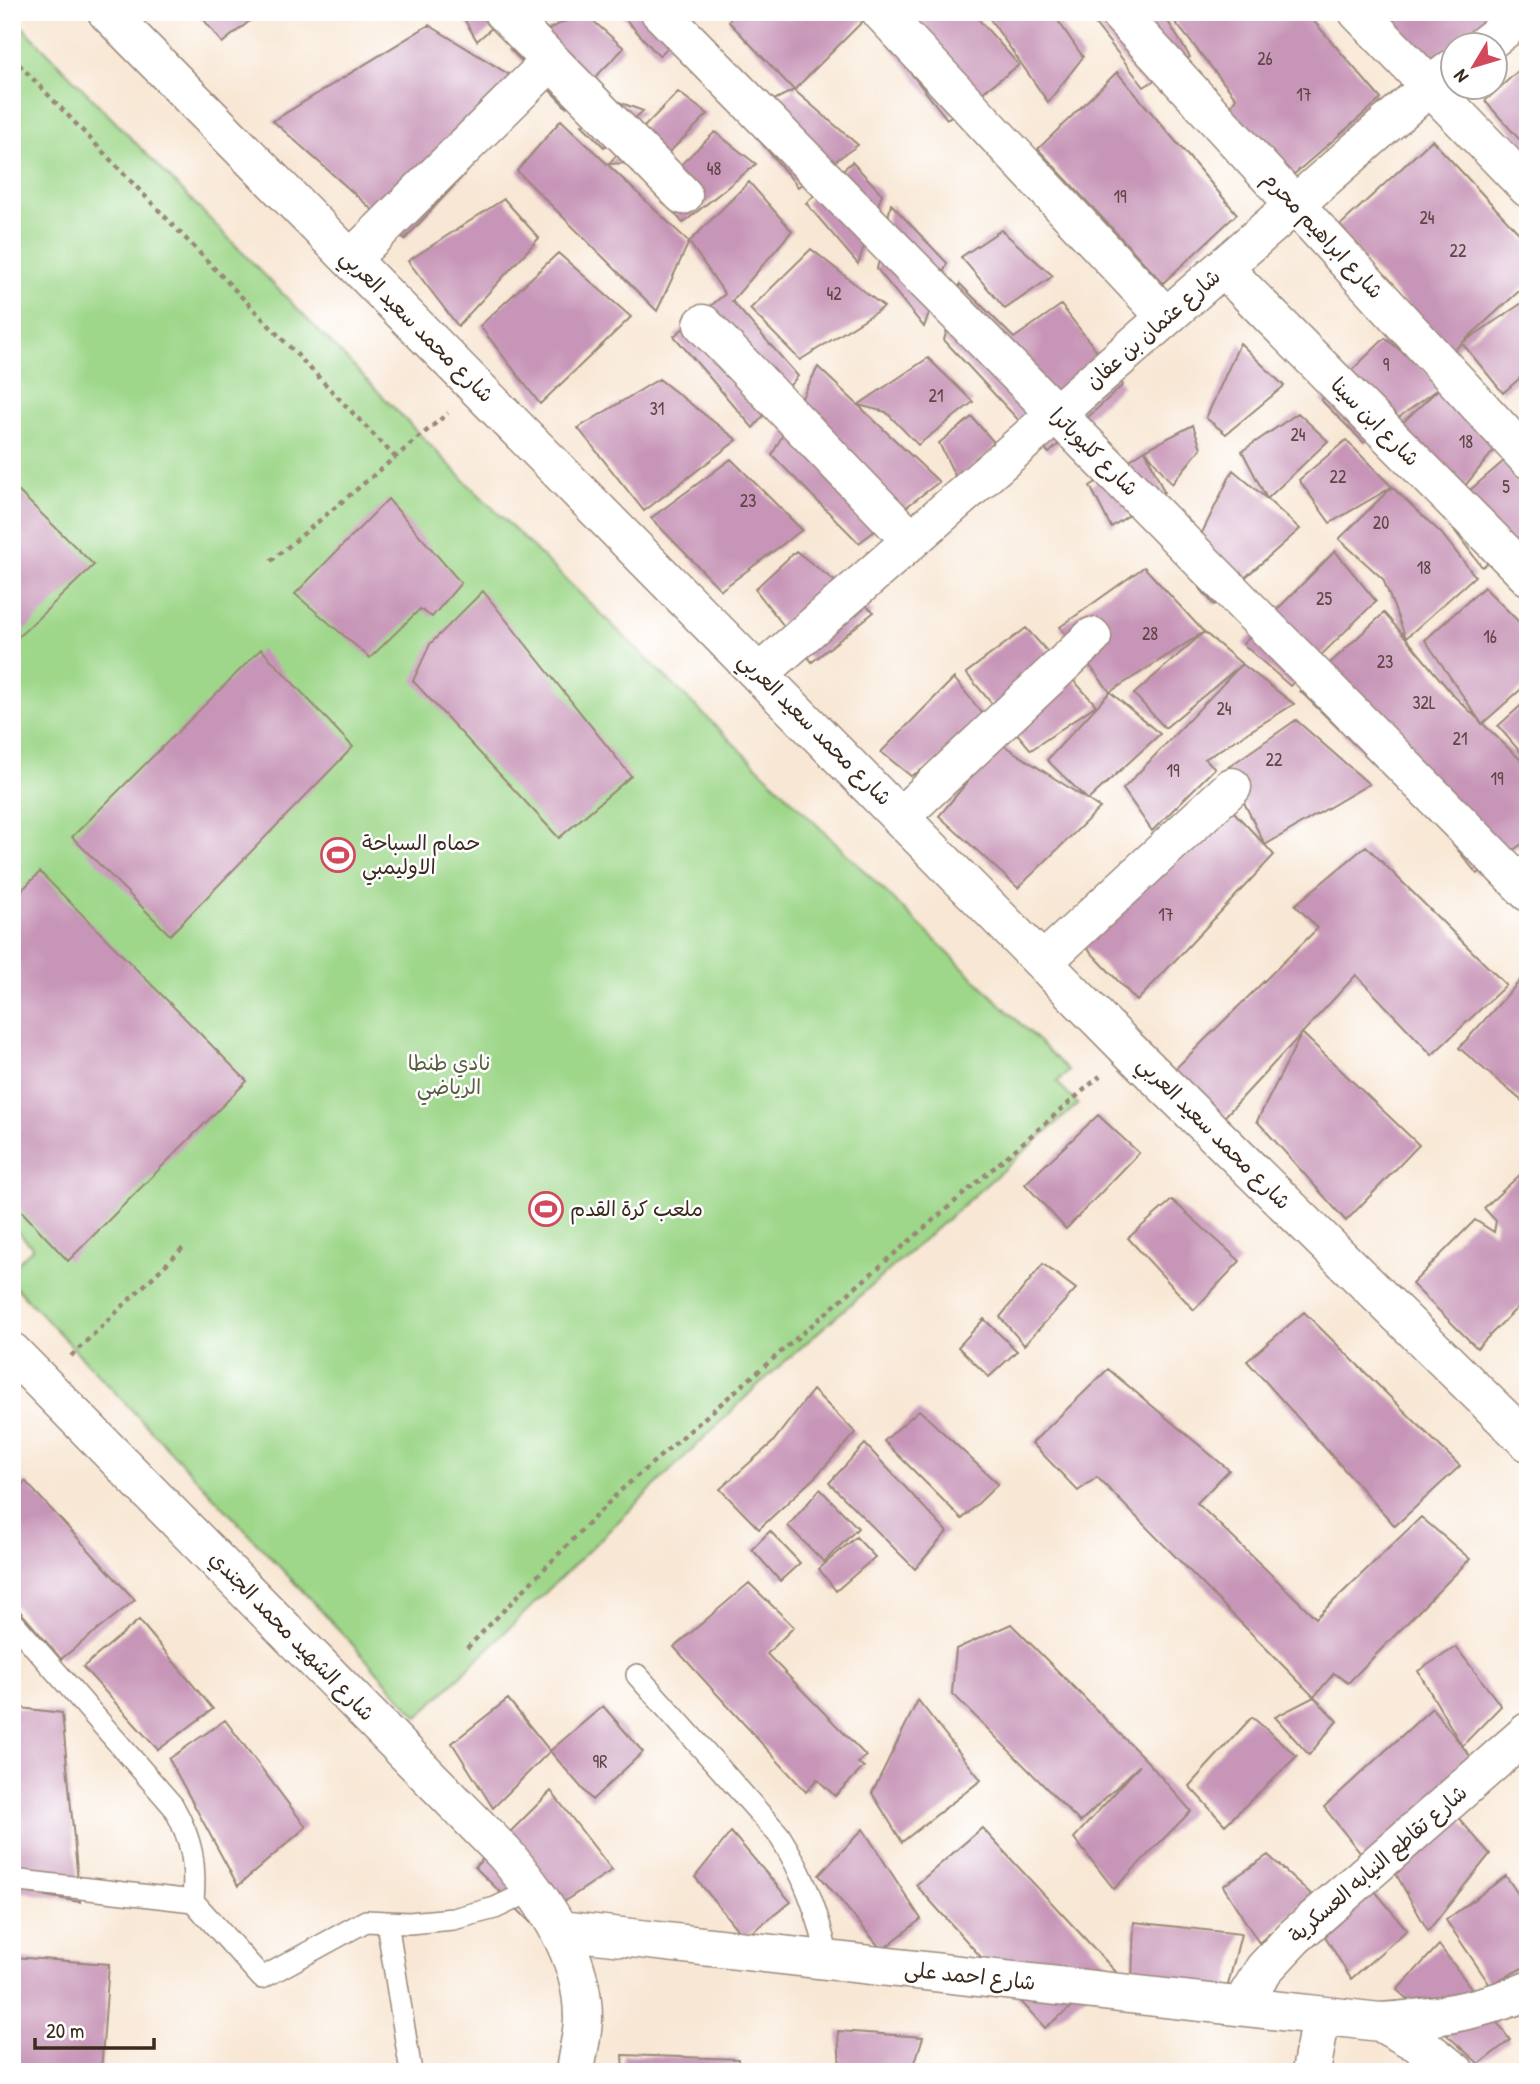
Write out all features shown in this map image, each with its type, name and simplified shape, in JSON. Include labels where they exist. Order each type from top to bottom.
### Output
[{"type":"street","name":"شارع محمد سعيد العربي","points":[[107,12],[1129,1050],[1528,1442]]},
{"type":"street","points":[[503,12],[683,195]]},
{"type":"street","name":"شارع كليوباترا","points":[[660,12],[1528,892]]},
{"type":"street","points":[[881,12],[1166,317]]},
{"type":"street","name":"شارع ابراهيم محرم","points":[[1118,12],[1528,459]]},
{"type":"street","points":[[1358,12],[1438,75]]},
{"type":"street","points":[[1501,32],[1527,12]]},
{"type":"street","points":[[351,259],[551,61]]},
{"type":"street","name":"شارع عثمان بن عفان","points":[[760,673],[1438,80]]},
{"type":"street","points":[[1461,102],[1528,188]]},
{"type":"street","name":"شارع ابن سينا","points":[[1223,268],[1528,576]]},
{"type":"street","points":[[703,324],[911,540]]},
{"type":"street","points":[[901,816],[1092,637]]},
{"type":"street","points":[[1044,961],[1232,787]]},
{"type":"street","name":"شارع الشهيد محمد الجندي","points":[[12,1352],[505,1854],[535,1889],[560,1930],[576,1973],[583,2018],[575,2072]]},
{"type":"street","name":"شارع تقاطع النيابه العسكرية","points":[[1241,2007],[1264,1969],[1294,1937],[1528,1732]]},
{"type":"street","name":"شارع احمد على","points":[[560,1930],[1380,2022],[1426,2019],[1471,2010],[1528,1991]]},
{"type":"street","points":[[1311,2072],[1321,2016]]},
{"type":"street","name":"شارع احمد على","points":[[1380,2022],[1418,2043],[1455,2072]]},
{"type":"lane","points":[[12,1621],[173,1805],[185,1827],[193,1851],[193,1901]]},
{"type":"lane","points":[[637,1675],[779,1835],[809,1888],[821,1923],[828,1960]]},
{"type":"lane","points":[[12,1880],[193,1901],[262,1978],[366,1921],[409,1923],[453,1919],[495,1908],[535,1889]]},
{"type":"lane","points":[[387,1922],[411,2072]]},
{"type":"path","points":[[12,57],[395,457]]},
{"type":"path","points":[[271,561],[478,387]]},
{"type":"path","points":[[467,1648],[620,1491],[1129,1050]]},
{"type":"path","points":[[43,1383],[186,1245]]},
{"type":"green space","name":"نادي طنطا الرياضي","points":[[12,16],[471,487],[1069,1071],[1057,1082],[1078,1104],[756,1387],[418,1717],[12,1283],[12,1269],[33,1248],[12,1225]]},
{"type":"building","points":[[198,12],[261,12],[222,43]]},
{"type":"building","points":[[460,12],[510,12],[477,41]]},
{"type":"building","points":[[583,12],[624,48],[566,107],[510,49]]},
{"type":"building","points":[[619,12],[677,12],[694,22],[659,56]]},
{"type":"building","points":[[733,12],[861,12],[867,17],[794,90],[729,22]]},
{"type":"building","points":[[927,12],[972,12],[1019,65],[947,119],[885,40]]},
{"type":"building","points":[[985,12],[1052,12],[1083,57],[1048,102]]},
{"type":"building","points":[[1105,12],[1162,12],[1190,57],[1144,87],[1093,21]]},
{"type":"building","points":[[1167,12],[1306,12],[1381,99],[1285,182],[1226,114],[1236,98]]},
{"type":"building","points":[[1386,12],[1499,12],[1475,32],[1438,32],[1438,64],[1433,68]]},
{"type":"building","points":[[429,25],[539,93],[405,239],[273,121]]},
{"type":"building","points":[[1528,62],[1528,149],[1486,102],[1508,102],[1508,80]]},
{"type":"building","points":[[1117,72],[1237,214],[1163,283],[1038,149]]},
{"type":"building","points":[[794,90],[858,145],[798,187],[740,117]]},
{"type":"building","points":[[678,92],[708,114],[642,179],[627,163],[608,164]]},
{"type":"building","points":[[613,100],[643,111],[604,147],[582,125]]},
{"type":"building","points":[[561,120],[689,242],[657,311],[517,171]]},
{"type":"building","points":[[715,132],[756,164],[683,223],[654,190]]},
{"type":"building","points":[[1432,140],[1528,243],[1528,283],[1451,353],[1336,229]]},
{"type":"building","points":[[852,162],[882,194],[858,264],[806,203]]},
{"type":"building","points":[[749,182],[792,231],[732,301],[798,376],[753,428],[674,336],[725,294],[689,242]]},
{"type":"building","points":[[504,199],[539,238],[458,326],[408,261]]},
{"type":"building","points":[[891,204],[947,263],[924,327],[877,269]]},
{"type":"building","points":[[1001,230],[1053,276],[1005,309],[961,257]]},
{"type":"building","points":[[811,249],[884,307],[800,360],[750,309]]},
{"type":"building","points":[[558,253],[631,317],[540,404],[480,326]]},
{"type":"building","points":[[960,284],[1014,338],[1061,305],[1123,385],[1049,453],[944,340]]},
{"type":"building","points":[[1528,299],[1528,371],[1503,393],[1462,343]]},
{"type":"building","points":[[1385,338],[1443,385],[1364,443],[1321,400]]},
{"type":"building","points":[[1240,343],[1284,386],[1226,434],[1206,418]]},
{"type":"building","points":[[928,358],[973,402],[918,445],[886,412],[858,405]]},
{"type":"building","points":[[818,367],[939,482],[859,543],[772,455]]},
{"type":"building","points":[[659,379],[737,440],[644,511],[578,428]]},
{"type":"building","points":[[1443,385],[1505,437],[1442,514],[1375,448]]},
{"type":"building","points":[[1298,413],[1328,441],[1267,499],[1242,451]]},
{"type":"building","points":[[972,417],[997,446],[957,480],[939,443]]},
{"type":"building","points":[[1193,425],[1201,448],[1172,484],[1145,450]]},
{"type":"building","points":[[1346,440],[1392,487],[1330,523],[1299,480]]},
{"type":"building","points":[[1518,449],[1528,461],[1528,535],[1482,567],[1442,514]]},
{"type":"building","points":[[1145,450],[1164,492],[1111,527],[1090,486]]},
{"type":"building","points":[[731,459],[802,530],[721,590],[651,518]]},
{"type":"building","points":[[1233,470],[1300,529],[1214,605],[1184,569]]},
{"type":"building","points":[[12,485],[94,565],[12,643]]},
{"type":"building","points":[[1392,487],[1441,533],[1475,576],[1406,638],[1383,579],[1339,539]]},
{"type":"building","points":[[388,499],[461,583],[432,617],[420,609],[370,658],[295,594]]},
{"type":"building","points":[[796,551],[874,612],[812,662],[755,589]]},
{"type":"building","points":[[1335,551],[1376,601],[1290,686],[1243,644]]},
{"type":"building","points":[[1144,567],[1204,632],[1110,692],[1060,627]]},
{"type":"building","points":[[1484,587],[1528,631],[1528,683],[1482,724],[1425,640]]},
{"type":"building","points":[[483,591],[631,776],[559,838],[413,681],[430,644]]},
{"type":"building","points":[[1384,613],[1453,695],[1528,767],[1528,840],[1477,874],[1442,830],[1300,691]]},
{"type":"building","points":[[1026,628],[1096,705],[1031,750],[966,673]]},
{"type":"building","points":[[1204,632],[1242,664],[1165,728],[1134,694]]},
{"type":"building","points":[[261,649],[353,747],[170,935],[72,837]]},
{"type":"building","points":[[1242,664],[1294,704],[1205,759],[1215,768],[1152,831],[1123,789]]},
{"type":"building","points":[[954,678],[994,728],[911,776],[881,752]]},
{"type":"building","points":[[1110,692],[1160,734],[1088,800],[1047,760]]},
{"type":"building","points":[[1528,699],[1528,761],[1498,726]]},
{"type":"building","points":[[1296,720],[1369,784],[1265,845],[1227,768]]},
{"type":"building","points":[[1000,743],[1100,808],[1018,888],[939,816]]},
{"type":"building","points":[[1231,809],[1274,855],[1137,1001],[1083,944]]},
{"type":"building","points":[[1366,846],[1506,985],[1432,1055],[1356,975],[1215,1127],[1167,1077],[1318,928],[1295,905]]},
{"type":"building","points":[[40,872],[247,1081],[68,1261],[12,1201],[12,900]]},
{"type":"building","points":[[1528,972],[1528,1106],[1459,1048]]},
{"type":"building","points":[[1302,1033],[1419,1145],[1346,1221],[1257,1121]]},
{"type":"building","points":[[1098,1115],[1139,1153],[1066,1229],[1025,1184]]},
{"type":"building","points":[[1523,1172],[1528,1175],[1528,1297],[1477,1348],[1412,1284],[1475,1220],[1494,1232],[1496,1221],[1484,1208]]},
{"type":"building","points":[[1172,1200],[1240,1261],[1194,1310],[1128,1238]]},
{"type":"building","points":[[1043,1264],[1076,1289],[1024,1345],[1000,1317]]},
{"type":"building","points":[[1304,1312],[1460,1466],[1395,1526],[1247,1361]]},
{"type":"building","points":[[984,1319],[1017,1351],[989,1377],[958,1347]]},
{"type":"building","points":[[1108,1369],[1229,1470],[1197,1503],[1316,1618],[1421,1517],[1470,1559],[1348,1683],[1334,1673],[1314,1697],[1097,1477],[1078,1491],[1032,1443]]},
{"type":"building","points":[[813,1390],[856,1433],[815,1477],[759,1529],[720,1489],[772,1443]]},
{"type":"building","points":[[919,1410],[998,1484],[962,1519],[884,1441]]},
{"type":"building","points":[[865,1444],[947,1532],[915,1569],[829,1483]]},
{"type":"building","points":[[25,1481],[135,1600],[61,1659],[12,1602],[12,1500]]},
{"type":"building","points":[[820,1489],[858,1528],[824,1562],[788,1526]]},
{"type":"building","points":[[770,1531],[800,1563],[780,1581],[752,1549]]},
{"type":"building","points":[[856,1537],[875,1557],[836,1591],[819,1569]]},
{"type":"building","points":[[749,1583],[794,1627],[767,1654],[866,1756],[858,1763],[864,1767],[835,1796],[817,1779],[806,1792],[674,1647]]},
{"type":"building","points":[[139,1620],[213,1709],[158,1750],[83,1667]]},
{"type":"building","points":[[1011,1624],[1145,1759],[1191,1811],[1114,1889],[1074,1838],[1140,1765],[1080,1822],[952,1693],[956,1649]]},
{"type":"building","points":[[1456,1647],[1501,1706],[1462,1746],[1418,1671]]},
{"type":"building","points":[[1314,1697],[1337,1721],[1309,1755],[1275,1717]]},
{"type":"building","points":[[508,1699],[550,1751],[493,1808],[452,1743]]},
{"type":"building","points":[[918,1700],[981,1780],[902,1842],[872,1793]]},
{"type":"building","points":[[603,1706],[643,1752],[592,1800],[550,1751]]},
{"type":"building","points":[[12,1707],[62,1713],[80,1902],[12,1890]]},
{"type":"building","points":[[1432,1708],[1476,1763],[1369,1864],[1324,1807]]},
{"type":"building","points":[[1252,1717],[1297,1756],[1225,1825],[1189,1786]]},
{"type":"building","points":[[225,1720],[306,1827],[238,1886],[169,1759]]},
{"type":"building","points":[[551,1791],[612,1870],[531,1923],[475,1867]]},
{"type":"building","points":[[1455,1814],[1490,1854],[1428,1931],[1396,1874]]},
{"type":"building","points":[[982,1828],[1116,1972],[1045,2028],[916,1885]]},
{"type":"building","points":[[863,1829],[921,1919],[882,1950],[819,1875]]},
{"type":"building","points":[[731,1832],[791,1902],[744,1938],[695,1877]]},
{"type":"building","points":[[1268,1855],[1312,1895],[1259,1943],[1223,1886]]},
{"type":"building","points":[[1506,1876],[1528,1909],[1528,1965],[1490,1985],[1446,1920]]},
{"type":"building","points":[[1375,1891],[1407,1930],[1351,1979],[1325,1936]]},
{"type":"building","points":[[1134,1922],[1241,1934],[1227,1989],[1132,1980]]},
{"type":"building","points":[[1439,1945],[1510,2040],[1479,2064],[1397,1990]]},
{"type":"building","points":[[12,1957],[109,1964],[101,2072],[12,2072]]},
{"type":"building","points":[[838,2031],[923,2037],[912,2072],[840,2072]]},
{"type":"building","points":[[623,2055],[738,2059],[738,2072],[624,2072]]},
{"type":"place","name":"حمام السباحة الاوليمبي","points":[[338,855]]},
{"type":"place","name":"ملعب كرة القدم","points":[[546,1209]]}]
